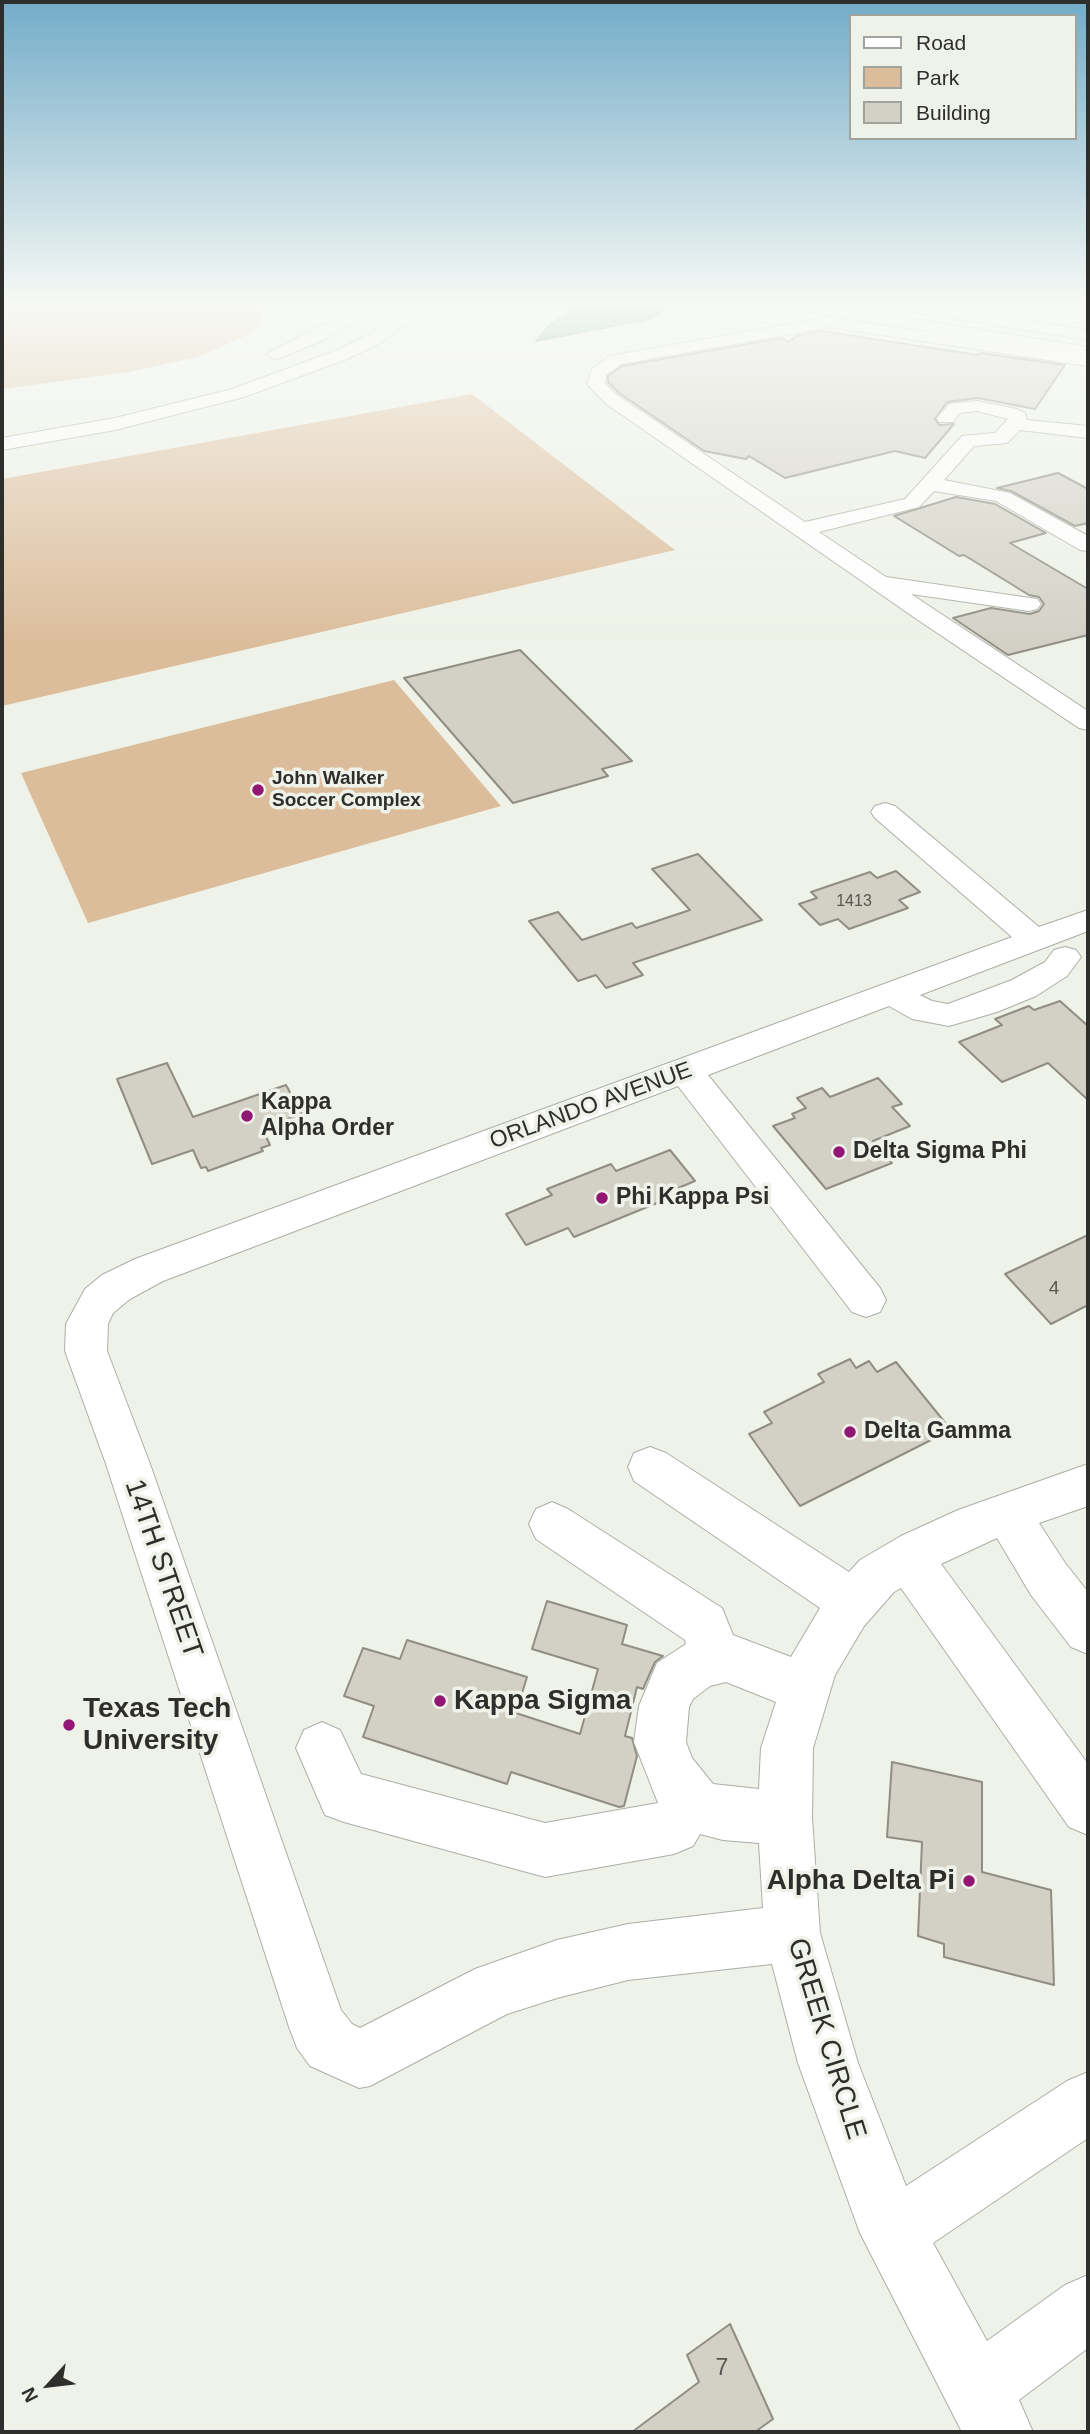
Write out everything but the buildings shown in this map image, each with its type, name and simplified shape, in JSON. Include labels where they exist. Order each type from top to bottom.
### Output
[{"type":"main road","points":[[2,444],[141,418]]},
{"type":"main road","points":[[639,418],[1088,722]]},
{"type":"main road","points":[[947,418],[941,432],[969,440],[1000,439],[1016,424],[1017,418]]},
{"type":"main road","points":[[1016,424],[1088,432]]},
{"type":"main road","points":[[804,529],[912,503],[969,440]]},
{"type":"main road","points":[[929,484],[1003,497],[1088,545]]},
{"type":"main road","points":[[881,583],[1029,604]]},
{"type":"main road","points":[[885,813],[1057,953]]},
{"type":"main road","name":"ORLANDO AVENUE","points":[[99,1301],[116,1287],[149,1270],[892,994],[1057,953],[1088,920]]},
{"type":"main road","points":[[685,1071],[866,1300]]},
{"type":"main road","name":"14TH STREET","points":[[99,1301],[87,1324],[86,1351],[128,1464],[318,2026],[331,2045],[359,2058],[370,2056],[495,1989],[557,1969],[628,1952],[792,1933]]},
{"type":"main road","points":[[650,1467],[853,1602]]},
{"type":"main road","name":"GREEK CIRCLE","points":[[987,2411],[892,2233],[828,2063],[792,1933],[785,1818],[787,1748],[813,1664],[853,1602],[877,1576],[974,1525],[1088,1485]]},
{"type":"main road","points":[[1007,1514],[1048,1579],[1088,1630]]},
{"type":"main road","points":[[552,1524],[705,1625],[716,1660]]},
{"type":"main road","points":[[908,1558],[1088,1808]]},
{"type":"main road","points":[[785,1818],[701,1808],[690,1800],[672,1775],[660,1742],[664,1706],[675,1681],[698,1664],[726,1657],[805,1688]]},
{"type":"main road","points":[[322,1748],[344,1796],[545,1850],[674,1827],[690,1800]]},
{"type":"main road","points":[[892,2233],[1088,2102]]},
{"type":"main road","points":[[987,2411],[1088,2308]]},
{"type":"green space","points":[[342,418],[503,418],[675,550],[2,706],[2,479]]},
{"type":"green space","name":"John Walker Soccer Complex","points":[[394,680],[501,806],[88,923],[21,773]]},
{"type":"place","name":"John Walker Soccer Complex","points":[[258,790]]},
{"type":"place","name":"Kappa Alpha Order","points":[[247,1116]]},
{"type":"place","name":"Delta Sigma Phi","points":[[839,1152]]},
{"type":"place","name":"Phi Kappa Psi","points":[[602,1198]]},
{"type":"place","name":"Delta Gamma","points":[[850,1432]]},
{"type":"place","name":"Kappa Sigma","points":[[440,1701]]},
{"type":"place","name":"Texas Tech University","points":[[69,1725]]},
{"type":"place","name":"Alpha Delta Pi","points":[[969,1881]]}]
